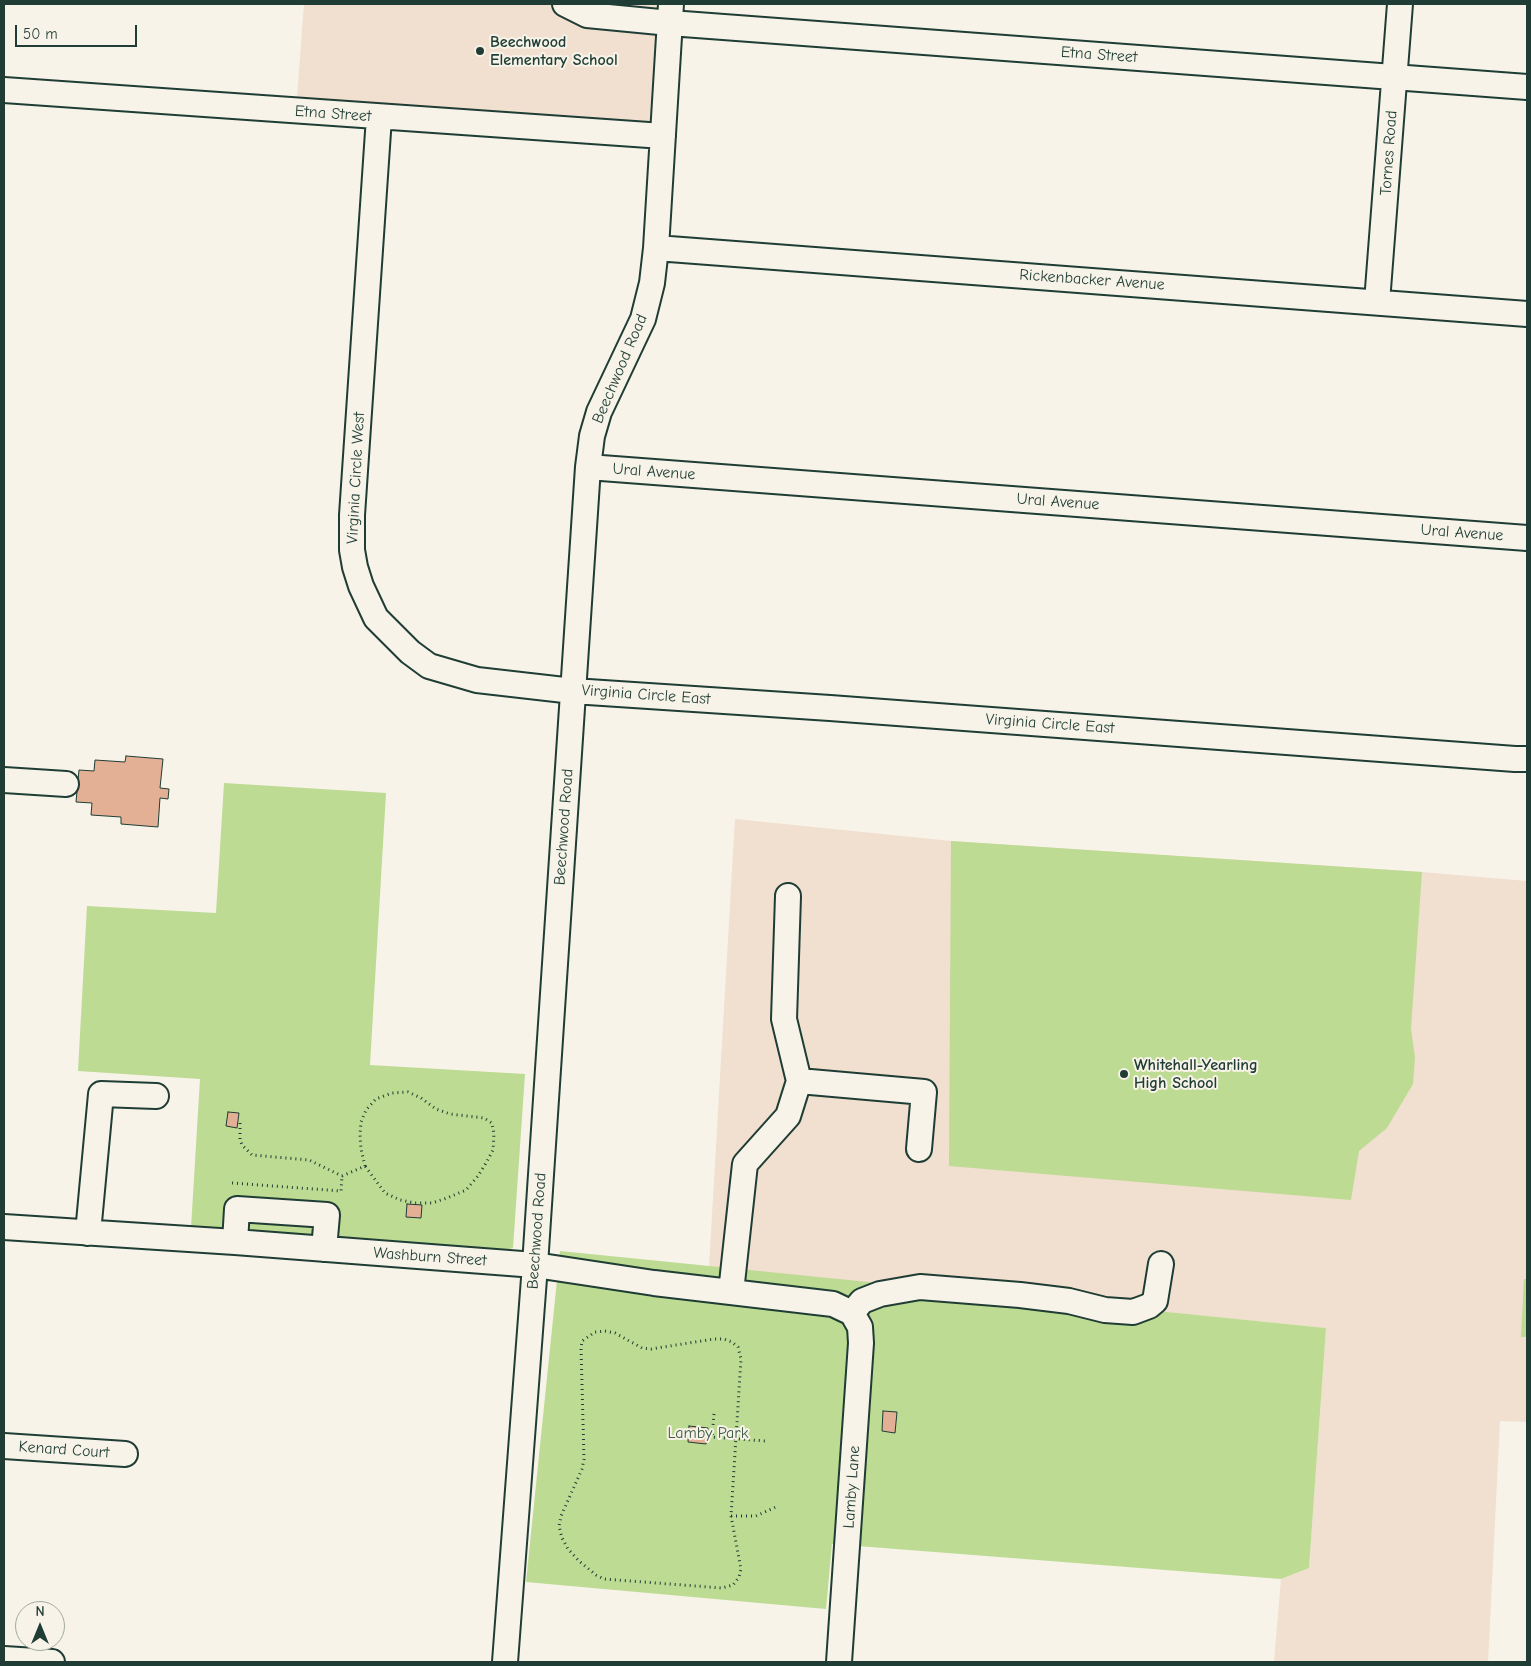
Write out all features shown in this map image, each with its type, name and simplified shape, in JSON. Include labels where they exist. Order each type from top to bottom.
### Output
[{"type":"street","name":"Etna Street","points":[[565,4],[587,15],[671,13],[1395,78],[1527,87]]},
{"type":"street","name":"Tornes Road","points":[[1378,302],[1400,4]]},
{"type":"street","name":"Beechwood Road","points":[[505,1662],[535,1265],[588,466],[592,436],[599,412],[643,319],[652,283],[656,248],[671,13]]},
{"type":"street","name":"Etna Street","points":[[4,90],[662,136]]},
{"type":"street","name":"Virginia Circle West","points":[[379,117],[351,533],[352,550],[359,580],[376,618],[410,652],[429,666],[477,680],[573,690]]},
{"type":"street","name":"Rickenbacker Avenue","points":[[656,248],[1527,314]]},
{"type":"street","name":"Ural Avenue","points":[[588,466],[1527,538]]},
{"type":"street","name":"Virginia Circle East","points":[[573,690],[1515,759],[1527,758]]},
{"type":"street","points":[[4,780],[66,784]]},
{"type":"street","points":[[731,1292],[745,1164],[788,1116],[799,1081],[784,1019],[788,896]]},
{"type":"street","points":[[799,1081],[924,1092],[919,1149]]},
{"type":"street","points":[[88,1233],[101,1094],[156,1096]]},
{"type":"street","points":[[235,1242],[237,1209],[327,1215],[324,1249]]},
{"type":"street","name":"Washburn Street","points":[[4,1227],[235,1242],[535,1265],[654,1284],[833,1304],[852,1313]]},
{"type":"street","points":[[852,1313],[862,1301],[880,1294],[920,1287],[1030,1296],[1069,1301],[1106,1310],[1133,1312],[1149,1306],[1155,1301],[1161,1264]]},
{"type":"street","name":"Lamby Lane","points":[[839,1662],[861,1343],[860,1327],[852,1313]]},
{"type":"street","name":"Kenard Court","points":[[4,1446],[125,1454]]},
{"type":"street","points":[[4,1660],[52,1662]]},
{"type":"path","points":[[408,1092],[421,1098],[436,1109],[450,1114],[484,1118],[492,1123],[494,1134],[493,1150],[486,1163],[466,1190],[447,1198],[432,1202],[415,1203],[400,1200],[385,1193],[365,1166],[360,1135],[366,1110],[376,1099],[392,1093],[408,1092]]},
{"type":"path","points":[[240,1123],[242,1145],[246,1151],[252,1154],[310,1160],[342,1176]]},
{"type":"path","points":[[342,1176],[365,1166]]},
{"type":"path","points":[[232,1183],[341,1191],[342,1176]]},
{"type":"path","points":[[605,1331],[615,1333],[642,1348],[651,1349],[714,1339],[724,1339],[738,1347],[741,1359],[732,1516],[741,1569],[739,1577],[733,1585],[722,1588],[604,1579],[596,1575],[568,1549],[562,1538],[559,1526],[561,1516],[582,1469],[584,1459],[582,1341],[595,1332],[605,1331]]},
{"type":"path","points":[[714,1414],[712,1437],[765,1441]]},
{"type":"path","points":[[732,1516],[756,1516],[778,1506]]},
{"type":"shaded area","name":"Beechwood Elementary School","points":[[304,4],[663,4],[654,123],[297,98]]},
{"type":"shaded area","name":"Whitehall-Yearling High School","points":[[735,819],[951,841],[1422,872],[1527,881],[1527,1422],[1500,1421],[1488,1662],[1274,1662],[1281,1579],[1309,1568],[1326,1328],[709,1267]]},
{"type":"green space","points":[[224,783],[386,793],[370,1065],[525,1074],[513,1248],[503,1251],[191,1228],[200,1079],[78,1071],[87,906],[216,913]]},
{"type":"green space","points":[[951,841],[1422,872],[1411,1028],[1415,1058],[1413,1084],[1387,1128],[1359,1151],[1351,1200],[949,1166]]},
{"type":"green space","name":"Lamby Park","points":[[560,1251],[1326,1328],[1309,1568],[1281,1579],[832,1544],[826,1609],[526,1582]]},
{"type":"green space","points":[[1524,1279],[1527,1279],[1527,1337],[1521,1337]]},
{"type":"building","points":[[126,756],[163,759],[160,788],[169,789],[168,799],[160,798],[158,827],[121,824],[121,817],[91,815],[92,803],[76,802],[79,770],[94,771],[95,760],[125,762]]},
{"type":"building","points":[[228,1112],[239,1113],[237,1128],[226,1126]]},
{"type":"building","points":[[407,1204],[422,1205],[421,1218],[406,1217]]},
{"type":"building","points":[[883,1411],[897,1412],[895,1433],[882,1431]]},
{"type":"building","points":[[689,1426],[708,1428],[706,1444],[688,1442]]},
{"type":"place","name":"Beechwood Elementary School","points":[[480,51]]},
{"type":"place","name":"Whitehall-Yearling High School","points":[[1124,1074]]}]
